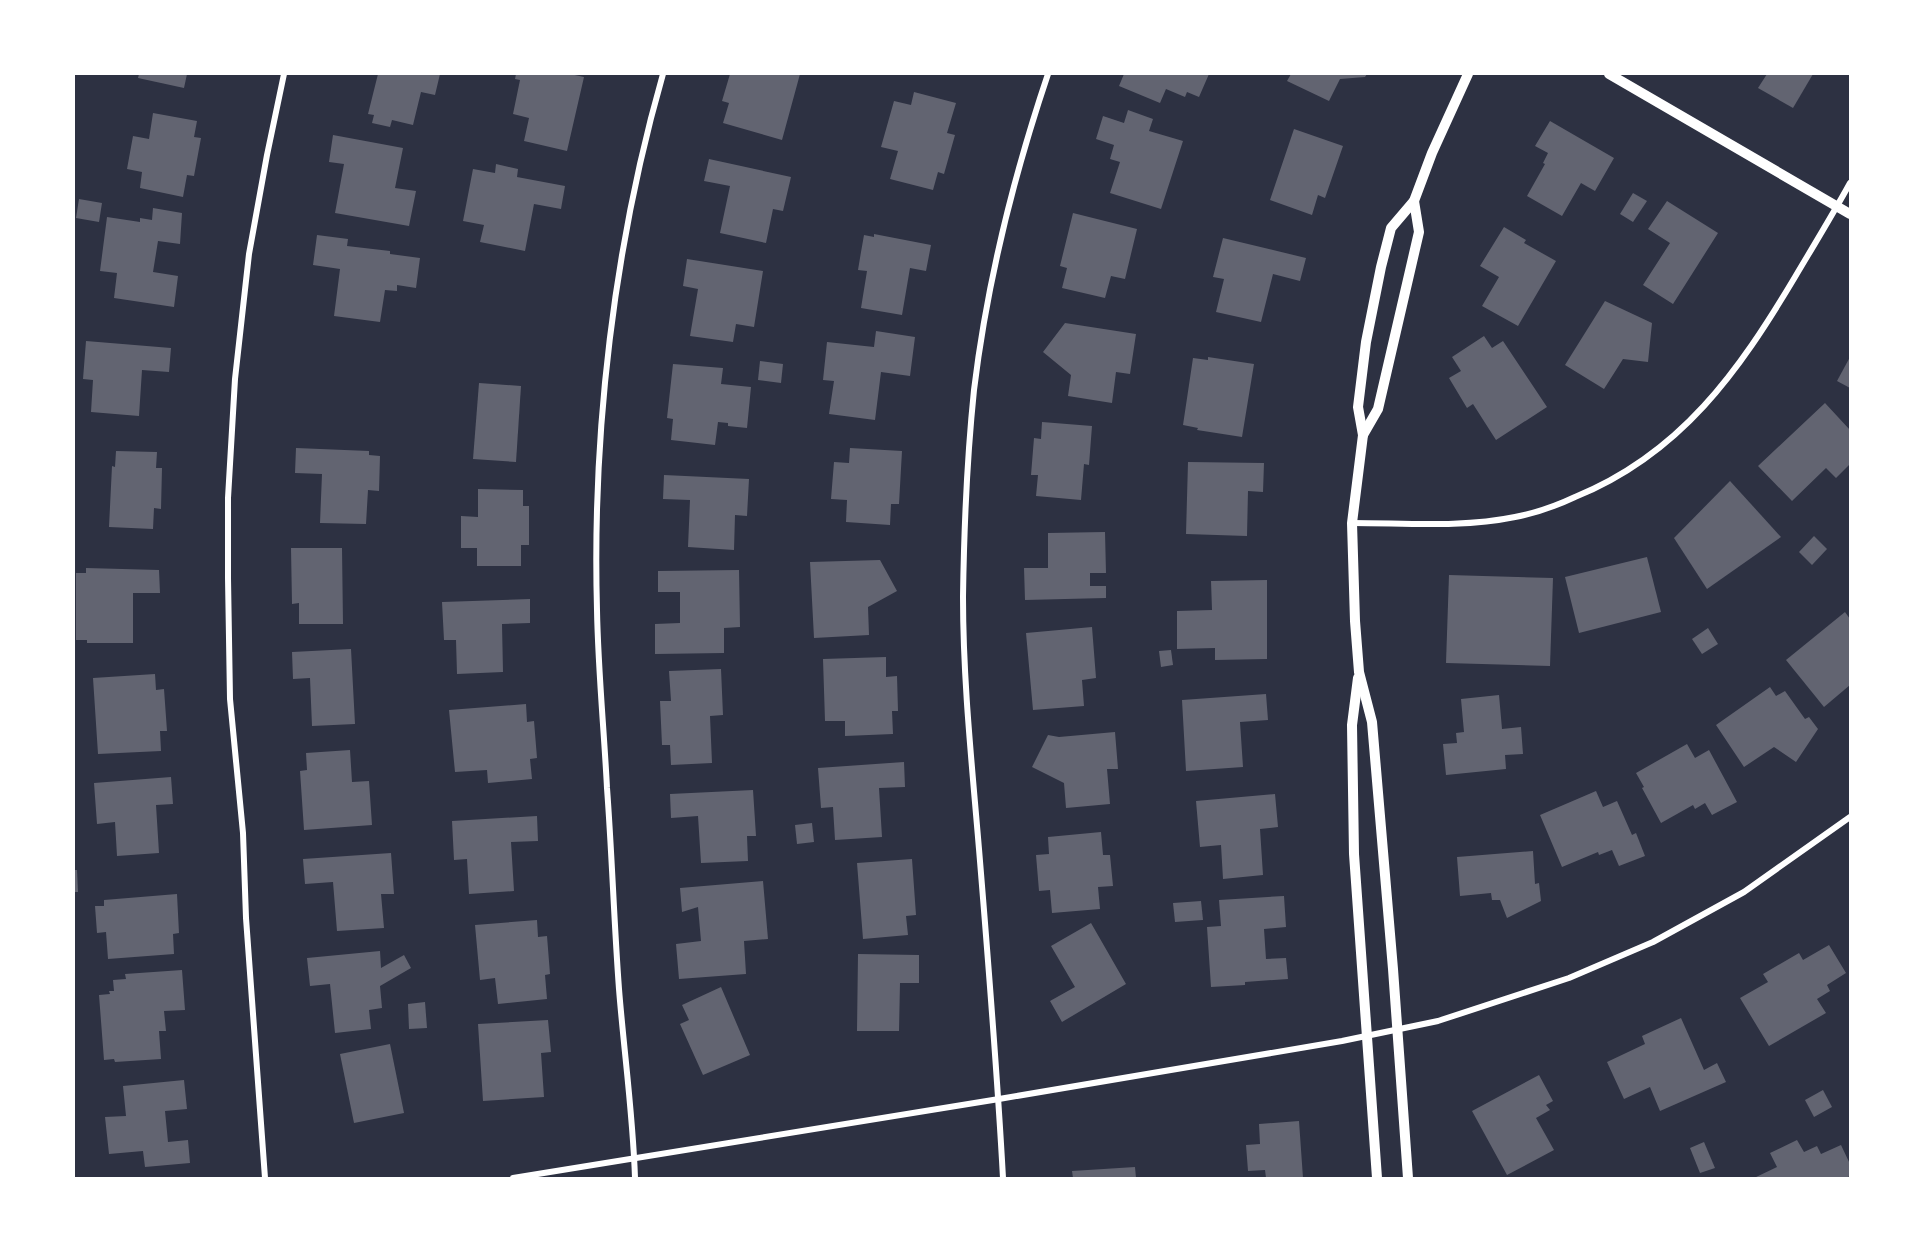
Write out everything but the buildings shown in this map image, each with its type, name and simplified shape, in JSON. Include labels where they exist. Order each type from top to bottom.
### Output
[{"type":"street","points":[[265,1179],[246,918],[243,832],[230,699],[228,498],[235,379],[249,254],[284,74]]},
{"type":"street","points":[[635,1179],[619,988],[614,877],[598,671],[596,607],[598,507],[601,445],[612,328],[624,247],[637,181],[663,74]]},
{"type":"street","points":[[1003,1179],[999,1099],[967,700],[963,599],[966,498],[975,388],[992,281],[1017,175],[1048,74]]},
{"type":"street","points":[[1408,1179],[1372,722],[1359,672],[1355,621],[1352,523],[1363,435],[1358,407],[1359,383],[1381,267],[1391,228],[1414,201],[1432,153],[1468,74]]},
{"type":"street","points":[[1608,74],[1851,214]]},
{"type":"street","points":[[1352,523],[1461,523],[1516,517],[1543,510],[1597,488],[1635,466],[1672,439],[1713,397],[1754,344],[1851,183]]},
{"type":"street","points":[[1363,435],[1378,409],[1419,232],[1414,201]]},
{"type":"street","points":[[1359,672],[1352,725],[1354,854],[1377,1179]]},
{"type":"street","points":[[513,1179],[999,1099],[1367,1036],[1438,1021],[1569,978],[1653,942],[1744,892],[1851,817]]}]
